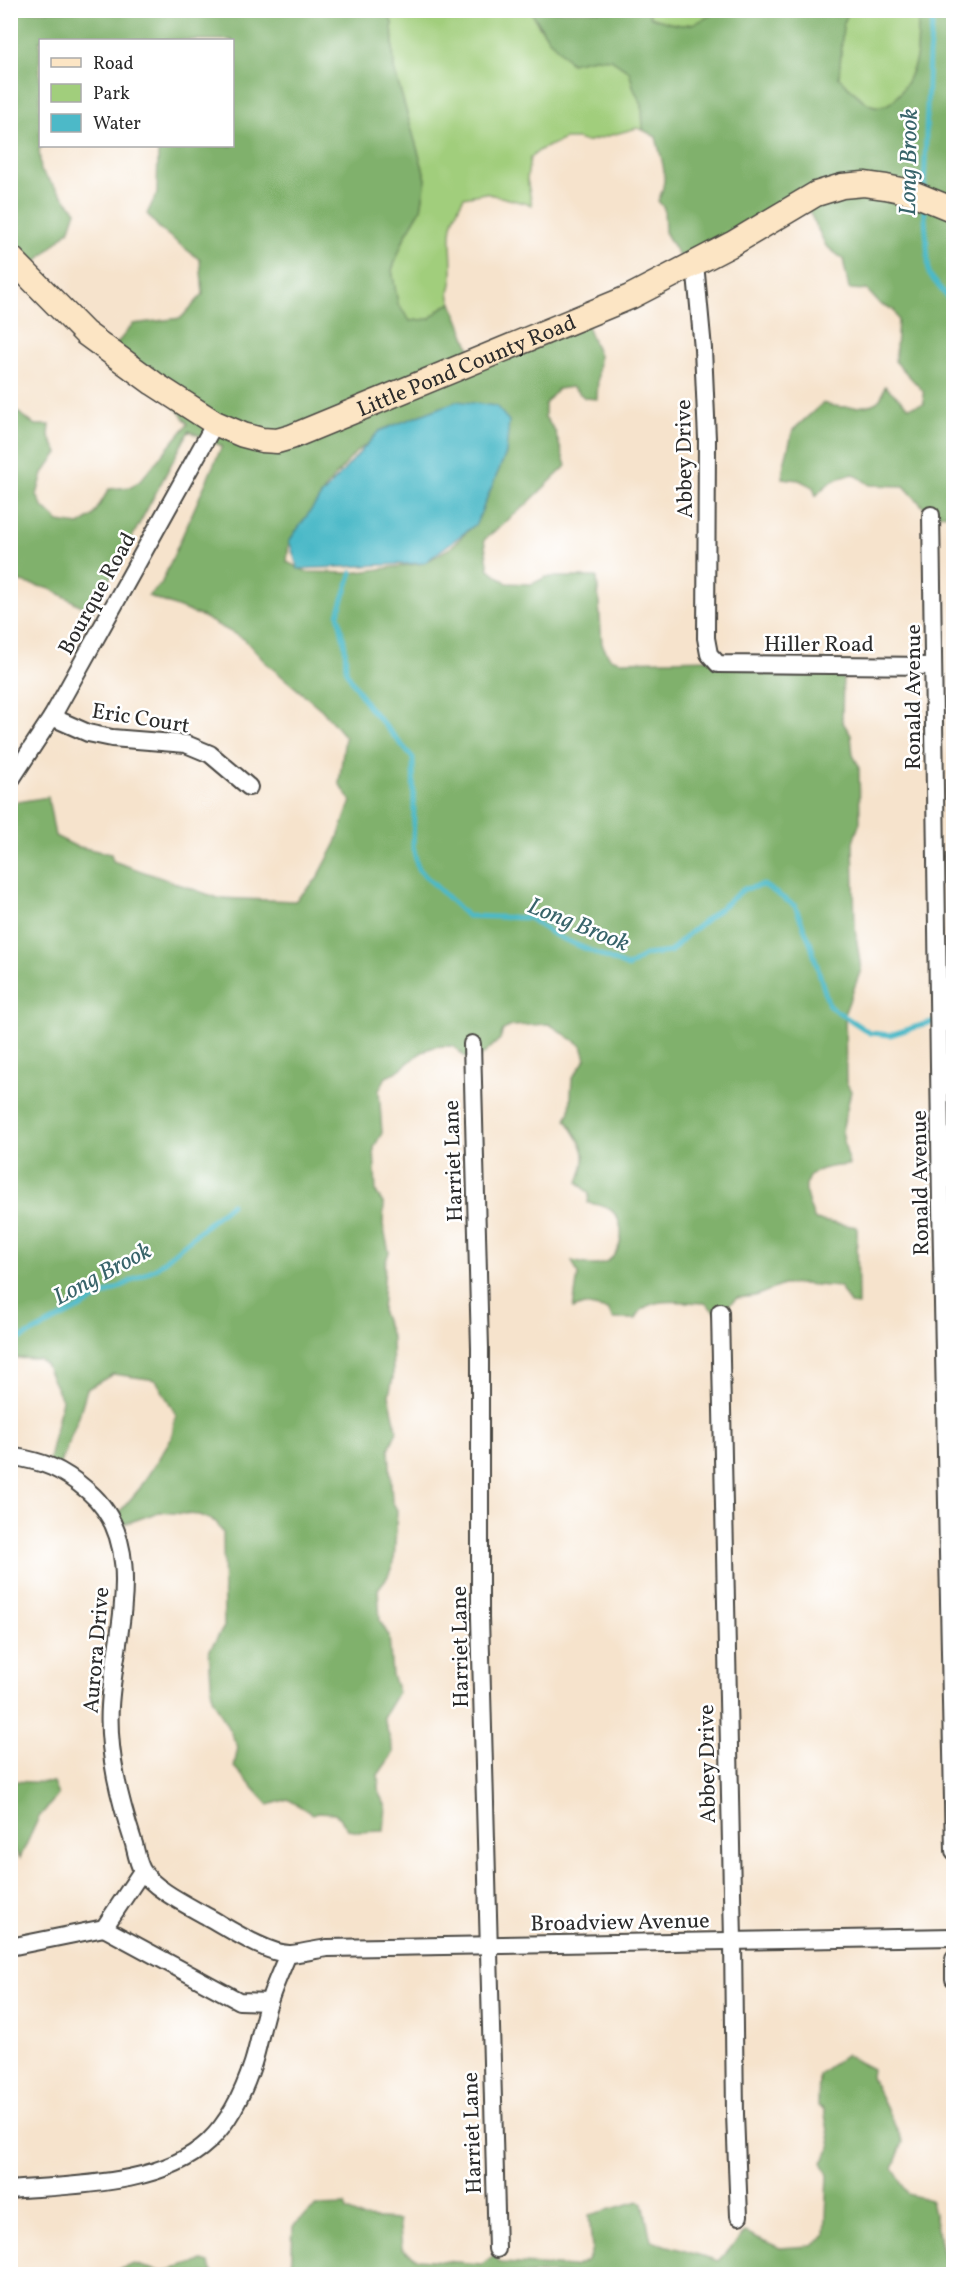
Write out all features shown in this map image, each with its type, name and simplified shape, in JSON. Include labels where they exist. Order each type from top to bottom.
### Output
[{"type":"street","name":"Little Pond County Road","points":[[10,257],[85,333],[153,383],[215,423],[262,440],[277,441],[630,297],[732,244],[816,194],[843,186],[864,184],[910,192],[954,210]]},
{"type":"street","name":"Abbey Drive","points":[[695,262],[703,349],[707,439],[706,638],[709,654]]},
{"type":"street","name":"Bourque Road","points":[[10,781],[52,717],[215,423]]},
{"type":"street","name":"Ronald Avenue","points":[[932,515],[954,1851]]},
{"type":"street","name":"Hiller Road","points":[[709,654],[718,664],[933,666]]},
{"type":"street","name":"Eric Court","points":[[52,717],[88,733],[112,738],[186,744],[210,754],[249,787]]},
{"type":"street","name":"Harriet Lane","points":[[472,1044],[480,1348],[480,1629],[497,2249]]},
{"type":"street","name":"Abbey Drive","points":[[720,1312],[733,1941],[734,2103],[739,2216]]},
{"type":"street","name":"Aurora Drive","points":[[10,1456],[43,1463],[66,1473],[95,1497],[109,1513],[120,1538],[124,1591],[109,1707],[112,1749],[124,1814],[142,1871],[166,1893],[260,1945],[288,1954]]},
{"type":"street","points":[[104,1928],[142,1871]]},
{"type":"street","points":[[10,1947],[104,1928],[239,2001],[269,2002]]},
{"type":"street","name":"Broadview Avenue","points":[[288,1954],[327,1948],[488,1947],[954,1937]]},
{"type":"street","points":[[10,2190],[123,2180],[154,2171],[188,2157],[208,2142],[227,2118],[253,2063],[269,2002],[288,1954]]},
{"type":"street","points":[[954,1959],[954,1979]]},
{"type":"green space","points":[[11,11],[387,11],[392,23],[394,69],[426,179],[421,209],[405,236],[392,270],[398,304],[410,321],[429,319],[443,307],[452,303],[476,364],[586,323],[599,356],[597,399],[585,398],[572,387],[558,389],[545,404],[545,417],[555,431],[566,466],[527,504],[484,540],[489,569],[507,583],[532,584],[546,577],[597,577],[602,644],[610,658],[620,661],[712,659],[843,672],[842,721],[851,735],[853,755],[859,766],[860,822],[853,842],[855,928],[861,970],[845,1012],[846,1082],[851,1091],[842,1131],[849,1165],[822,1169],[814,1173],[808,1178],[806,1194],[815,1220],[857,1227],[858,1305],[850,1304],[840,1287],[804,1284],[783,1285],[755,1296],[737,1298],[718,1315],[705,1303],[676,1301],[648,1306],[636,1319],[613,1319],[608,1310],[584,1305],[573,1309],[578,1274],[572,1261],[593,1265],[605,1262],[613,1257],[618,1249],[621,1231],[614,1213],[607,1207],[588,1203],[589,1194],[578,1182],[584,1162],[583,1149],[566,1119],[570,1111],[572,1078],[586,1059],[582,1046],[549,1024],[512,1026],[503,1030],[500,1039],[473,1064],[453,1046],[427,1049],[386,1077],[379,1090],[382,1133],[374,1147],[376,1192],[384,1205],[383,1225],[389,1252],[385,1264],[382,1313],[392,1338],[393,1378],[389,1395],[397,1431],[389,1449],[392,1501],[397,1510],[394,1562],[388,1576],[378,1589],[380,1621],[389,1636],[392,1675],[398,1692],[383,1717],[394,1752],[378,1775],[380,1796],[386,1806],[384,1831],[357,1832],[348,1829],[335,1813],[312,1814],[288,1799],[269,1805],[234,1767],[238,1747],[212,1697],[209,1651],[224,1627],[223,1533],[216,1522],[199,1515],[159,1512],[113,1528],[110,1523],[140,1488],[171,1439],[176,1415],[156,1380],[113,1374],[87,1389],[57,1472],[47,1469],[62,1400],[45,1364],[39,1359],[10,1358],[11,803],[48,797],[55,836],[75,846],[111,854],[113,861],[218,898],[295,901],[317,879],[336,843],[351,801],[339,783],[345,737],[322,710],[266,663],[244,639],[201,616],[148,596],[161,584],[222,446],[189,431],[92,612],[51,589],[11,581],[11,407],[35,425],[50,425],[49,436],[58,453],[43,473],[37,495],[42,506],[59,522],[79,525],[93,516],[109,489],[131,487],[140,481],[188,424],[171,401],[108,354],[133,324],[181,318],[203,294],[200,260],[160,229],[147,214],[157,193],[158,153],[155,147],[234,147],[234,39],[39,39],[41,171],[76,211],[70,229],[24,274],[10,262]],"holes":[[[382,433],[506,453],[475,524],[450,548],[424,563],[351,573],[307,572],[287,562],[289,541],[309,519],[326,487],[356,452]]]},
{"type":"green space","points":[[387,11],[531,11],[538,25],[571,63],[594,58],[611,59],[629,71],[642,105],[643,130],[637,128],[586,142],[565,139],[540,150],[530,158],[527,179],[532,205],[485,193],[464,197],[452,227],[452,276],[449,292],[452,303],[443,307],[429,319],[410,321],[397,304],[392,270],[405,236],[421,209],[426,179],[394,69],[392,23]]},
{"type":"green space","points":[[531,11],[648,11],[650,17],[685,25],[700,21],[717,11],[849,11],[843,25],[839,78],[867,103],[880,106],[896,98],[912,70],[917,52],[918,11],[953,11],[953,515],[930,514],[904,486],[870,485],[854,474],[833,481],[816,496],[813,487],[799,480],[782,478],[793,430],[823,403],[843,407],[869,405],[880,399],[885,386],[909,407],[924,404],[923,391],[895,361],[898,320],[894,310],[880,304],[867,290],[849,289],[843,259],[826,246],[807,207],[686,268],[665,232],[664,208],[658,201],[664,184],[662,162],[656,137],[643,130],[642,105],[629,71],[611,59],[594,58],[571,63],[547,37]]},
{"type":"green space","points":[[648,11],[717,11],[692,24],[678,25],[650,17]]},
{"type":"green space","points":[[849,11],[918,11],[917,52],[912,70],[903,89],[888,104],[880,106],[867,103],[839,78],[843,25]]},
{"type":"green space","points":[[11,1781],[53,1783],[58,1795],[39,1817],[20,1858],[11,1845]]},
{"type":"green space","points":[[845,2055],[872,2069],[871,2077],[903,2142],[893,2168],[908,2194],[931,2200],[947,2274],[291,2274],[293,2226],[316,2206],[345,2205],[347,2211],[362,2218],[399,2220],[402,2248],[418,2259],[482,2264],[494,2255],[501,2263],[574,2267],[588,2260],[592,2249],[589,2215],[639,2201],[643,2203],[651,2241],[719,2261],[745,2232],[780,2248],[810,2246],[825,2236],[828,2175],[822,2162],[831,2147],[824,2109],[818,2106],[819,2074]]},
{"type":"green space","points":[[203,2261],[210,2263],[213,2274],[106,2274],[134,2264],[162,2272]]},
{"type":"water","points":[[457,401],[496,406],[509,421],[506,453],[476,524],[424,563],[298,569],[289,541],[321,496],[379,431]]},
{"type":"waterway","name":"Long Brook","points":[[924,190],[929,54],[934,10]]},
{"type":"waterway","name":"Long Brook","points":[[924,205],[929,274],[954,306]]},
{"type":"waterway","name":"Long Brook","points":[[352,572],[338,614],[345,646],[346,671],[367,705],[413,758],[413,846],[418,869],[467,916],[529,918],[554,935],[628,967],[645,955],[670,952],[687,935],[744,889],[764,885],[795,906],[810,942],[829,1006],[870,1033],[890,1035],[954,1015]]},
{"type":"waterway","name":"Long Brook","points":[[10,1341],[22,1338],[156,1268],[231,1204]]}]
